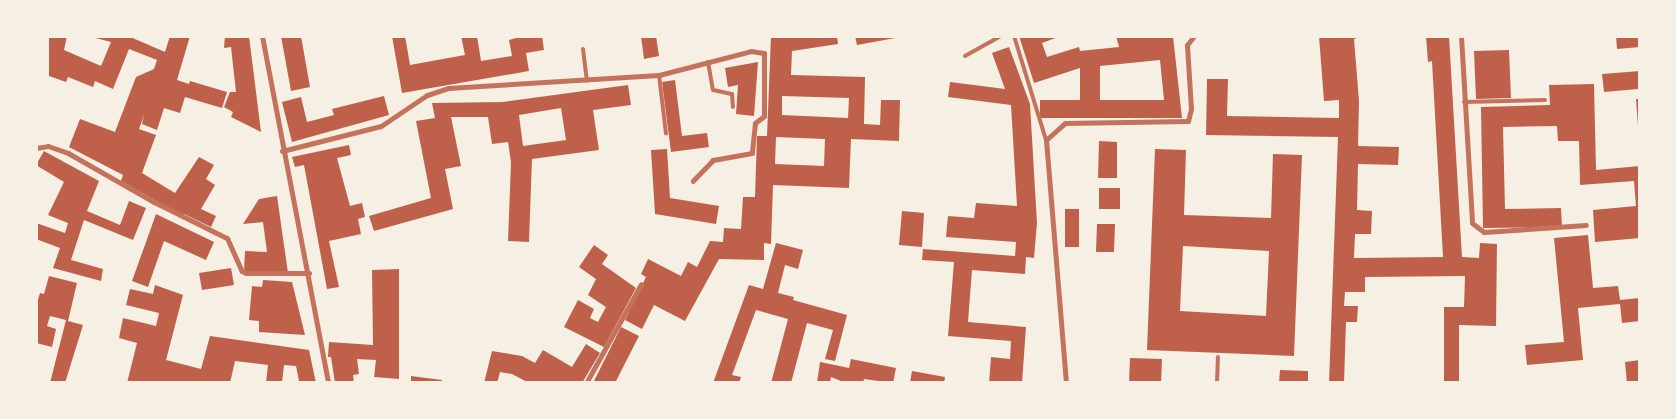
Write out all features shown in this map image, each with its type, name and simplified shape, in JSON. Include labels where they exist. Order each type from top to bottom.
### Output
[{"type":"street","points":[[262,36],[282,151],[309,273],[328,383]]},
{"type":"street","points":[[1066,383],[1046,140],[1051,132],[1065,123],[1188,121],[1191,109],[1187,46],[1194,36]]},
{"type":"street","points":[[1461,36],[1471,210],[1476,228],[1484,232],[1586,225]]},
{"type":"street","points":[[282,151],[381,126],[427,94],[448,88],[587,81],[659,75],[751,51],[764,54],[764,116],[755,123],[752,153],[713,160],[693,181]]},
{"type":"street","points":[[36,148],[48,146],[68,153],[154,202],[227,238],[242,271],[246,274],[309,273]]},
{"type":"street","points":[[586,383],[641,284]]},
{"type":"lane","points":[[965,56],[1001,36]]},
{"type":"lane","points":[[1014,36],[1046,140]]},
{"type":"lane","points":[[583,49],[587,81]]},
{"type":"lane","points":[[708,62],[713,90],[732,94],[733,107]]},
{"type":"lane","points":[[659,75],[666,134]]},
{"type":"lane","points":[[1464,102],[1545,100]]},
{"type":"lane","points":[[1216,383],[1218,357]]},
{"type":"building","points":[[49,36],[67,36],[64,50],[101,66],[111,42],[88,36],[128,36],[165,52],[170,36],[190,36],[177,80],[189,84],[190,81],[227,92],[222,108],[185,97],[180,113],[164,108],[157,130],[142,124],[144,115],[139,129],[156,135],[142,173],[175,193],[199,157],[214,165],[206,179],[215,185],[201,209],[216,216],[211,227],[184,214],[183,216],[121,181],[123,175],[69,147],[80,119],[115,132],[136,77],[154,69],[157,60],[129,49],[113,89],[95,81],[93,87],[68,77],[66,82],[49,76]]},
{"type":"building","points":[[225,36],[249,36],[261,132],[231,117],[233,112],[224,107],[230,92],[236,92],[231,47],[224,48]]},
{"type":"building","points":[[281,36],[301,36],[310,87],[291,91]]},
{"type":"building","points":[[392,36],[405,36],[410,65],[465,55],[461,36],[477,36],[481,61],[512,56],[509,40],[523,36],[542,36],[544,50],[526,53],[529,71],[402,93]]},
{"type":"building","points":[[641,36],[656,36],[659,56],[644,59]]},
{"type":"building","points":[[771,36],[837,36],[838,44],[792,51],[791,75],[865,77],[864,124],[880,125],[881,100],[900,100],[899,141],[851,139],[849,188],[773,185],[771,244],[764,243],[764,260],[719,259],[685,321],[654,305],[642,329],[625,320],[646,277],[641,274],[648,259],[681,276],[688,262],[697,267],[710,241],[723,242],[724,228],[741,229],[743,197],[755,197],[757,136],[767,136]],"holes":[[[782,96],[849,98],[848,118],[782,115]],[[776,137],[825,139],[824,166],[775,164]]]},
{"type":"building","points":[[855,36],[901,36],[901,37],[857,45]]},
{"type":"building","points":[[1019,36],[1061,36],[1042,43],[1047,57],[1079,47],[1080,51],[1119,47],[1116,36],[1173,36],[1182,118],[1040,118],[1040,100],[1080,100],[1080,68],[1034,83]],"holes":[[[1160,60],[1164,100],[1100,100],[1100,66]]]},
{"type":"building","points":[[1319,36],[1364,36],[1354,39],[1359,101],[1358,146],[1399,147],[1398,165],[1358,164],[1357,210],[1372,211],[1371,234],[1355,234],[1354,258],[1443,257],[1432,61],[1428,62],[1426,36],[1449,36],[1462,257],[1479,258],[1480,243],[1497,244],[1496,326],[1459,325],[1459,381],[1498,383],[1444,381],[1444,307],[1464,307],[1465,276],[1365,277],[1365,292],[1345,292],[1344,306],[1358,306],[1357,322],[1346,322],[1344,383],[1329,383],[1338,137],[1206,135],[1207,79],[1228,79],[1227,116],[1339,118],[1339,100],[1324,101]]},
{"type":"building","points":[[1616,36],[1640,36],[1640,47],[1617,49]]},
{"type":"building","points":[[1009,47],[1030,104],[1037,223],[1034,258],[1026,257],[1025,274],[972,270],[968,322],[1026,327],[1022,383],[989,383],[991,357],[1010,359],[1011,341],[948,336],[954,262],[922,260],[923,249],[1015,256],[1016,242],[946,237],[948,216],[974,218],[976,203],[1017,206],[1011,105],[948,97],[950,82],[1005,89],[992,53]]},
{"type":"building","points":[[1509,50],[1511,98],[1476,99],[1474,51]]},
{"type":"building","points":[[758,62],[754,116],[736,114],[738,85],[728,87],[725,68]]},
{"type":"building","points":[[1640,71],[1640,94],[1638,89],[1604,92],[1602,74]]},
{"type":"building","points":[[675,80],[682,136],[707,133],[709,147],[671,152],[662,82]]},
{"type":"building","points":[[1594,84],[1596,170],[1640,166],[1640,238],[1595,242],[1593,210],[1636,206],[1634,181],[1580,185],[1579,141],[1558,141],[1557,126],[1503,127],[1505,209],[1561,208],[1562,227],[1483,228],[1481,107],[1550,105],[1549,85]]},
{"type":"building","points":[[628,85],[631,105],[593,110],[599,150],[532,159],[529,242],[508,241],[511,162],[508,142],[492,144],[488,117],[451,117],[461,166],[445,169],[453,209],[374,231],[369,216],[431,198],[416,121],[435,118],[432,103],[502,102]],"holes":[[[561,108],[566,140],[523,146],[519,115]]]},
{"type":"building","points":[[384,96],[389,115],[292,142],[282,102],[301,97],[307,122],[334,115],[332,109]]},
{"type":"building","points":[[1636,99],[1640,99],[1640,126],[1638,126]]},
{"type":"building","points":[[1099,141],[1117,142],[1117,178],[1098,178]]},
{"type":"building","points":[[349,145],[351,155],[337,158],[350,206],[362,203],[365,217],[358,219],[361,234],[329,241],[339,287],[327,289],[304,165],[295,167],[292,157]]},
{"type":"building","points":[[667,149],[670,198],[719,206],[716,224],[655,214],[651,150]]},
{"type":"building","points":[[1155,149],[1186,150],[1184,215],[1271,218],[1273,154],[1302,155],[1294,356],[1147,350]],"holes":[[[1183,246],[1269,251],[1266,316],[1180,311]]]},
{"type":"building","points":[[44,151],[99,181],[87,211],[120,225],[129,201],[146,208],[133,240],[84,220],[71,260],[103,269],[101,281],[53,268],[60,248],[36,239],[36,223],[65,233],[68,223],[48,215],[64,182],[36,165]]},
{"type":"building","points":[[1099,188],[1120,188],[1120,209],[1099,209]]},
{"type":"building","points":[[277,196],[288,273],[244,271],[245,251],[267,252],[263,222],[243,224],[259,199]]},
{"type":"building","points":[[1065,209],[1079,209],[1079,247],[1065,247]]},
{"type":"building","points":[[902,211],[924,213],[922,247],[899,245]]},
{"type":"building","points":[[156,214],[214,242],[206,260],[164,241],[148,287],[132,281]]},
{"type":"building","points":[[1097,224],[1115,224],[1114,252],[1096,252]]},
{"type":"building","points":[[1588,235],[1593,288],[1618,286],[1620,300],[1640,298],[1640,321],[1622,323],[1620,304],[1578,308],[1583,360],[1527,365],[1525,345],[1564,342],[1554,238]]},
{"type":"building","points":[[776,243],[803,250],[798,269],[785,265],[778,293],[794,297],[793,300],[847,315],[835,361],[825,359],[833,330],[807,323],[791,383],[771,383],[788,319],[756,310],[732,375],[741,377],[739,383],[713,383],[749,285],[763,289]]},
{"type":"building","points":[[594,245],[608,255],[602,264],[636,288],[604,347],[564,327],[578,300],[594,309],[590,318],[598,322],[606,307],[588,295],[596,279],[579,267]]},
{"type":"building","points":[[231,268],[234,285],[202,290],[199,273]]},
{"type":"building","points":[[399,269],[399,379],[374,377],[376,360],[357,359],[359,374],[353,375],[354,383],[335,383],[331,357],[328,357],[329,342],[373,345],[372,270]]},
{"type":"building","points":[[49,276],[77,283],[68,321],[83,325],[65,383],[50,383],[66,320],[50,316],[47,326],[56,329],[52,347],[36,343],[36,306],[40,293],[44,294]]},
{"type":"building","points":[[263,280],[292,282],[305,335],[259,332],[259,321],[249,320],[252,286],[262,287]]},
{"type":"building","points":[[155,285],[183,295],[166,360],[201,369],[210,336],[309,350],[316,383],[294,383],[299,381],[296,366],[284,365],[282,383],[266,383],[268,365],[235,361],[230,383],[127,383],[137,343],[119,338],[123,318],[156,326],[159,313],[126,305],[130,289],[153,294]]},
{"type":"building","points":[[621,327],[639,336],[615,383],[593,383]]},
{"type":"building","points":[[586,344],[600,353],[582,383],[529,383],[512,374],[500,372],[497,383],[484,383],[492,351],[522,356],[535,363],[543,350],[572,367]]},
{"type":"building","points":[[1130,358],[1162,359],[1161,383],[1129,383]]},
{"type":"building","points":[[851,359],[896,368],[893,383],[864,379],[863,383],[846,383],[831,377],[830,383],[817,383],[820,362],[849,368]]},
{"type":"building","points":[[1640,360],[1640,383],[1627,383],[1625,362]]},
{"type":"building","points":[[1280,370],[1308,371],[1308,383],[1279,383]]},
{"type":"building","points":[[912,371],[945,377],[944,383],[910,383]]},
{"type":"building","points":[[411,376],[442,380],[441,383],[411,383]]}]
